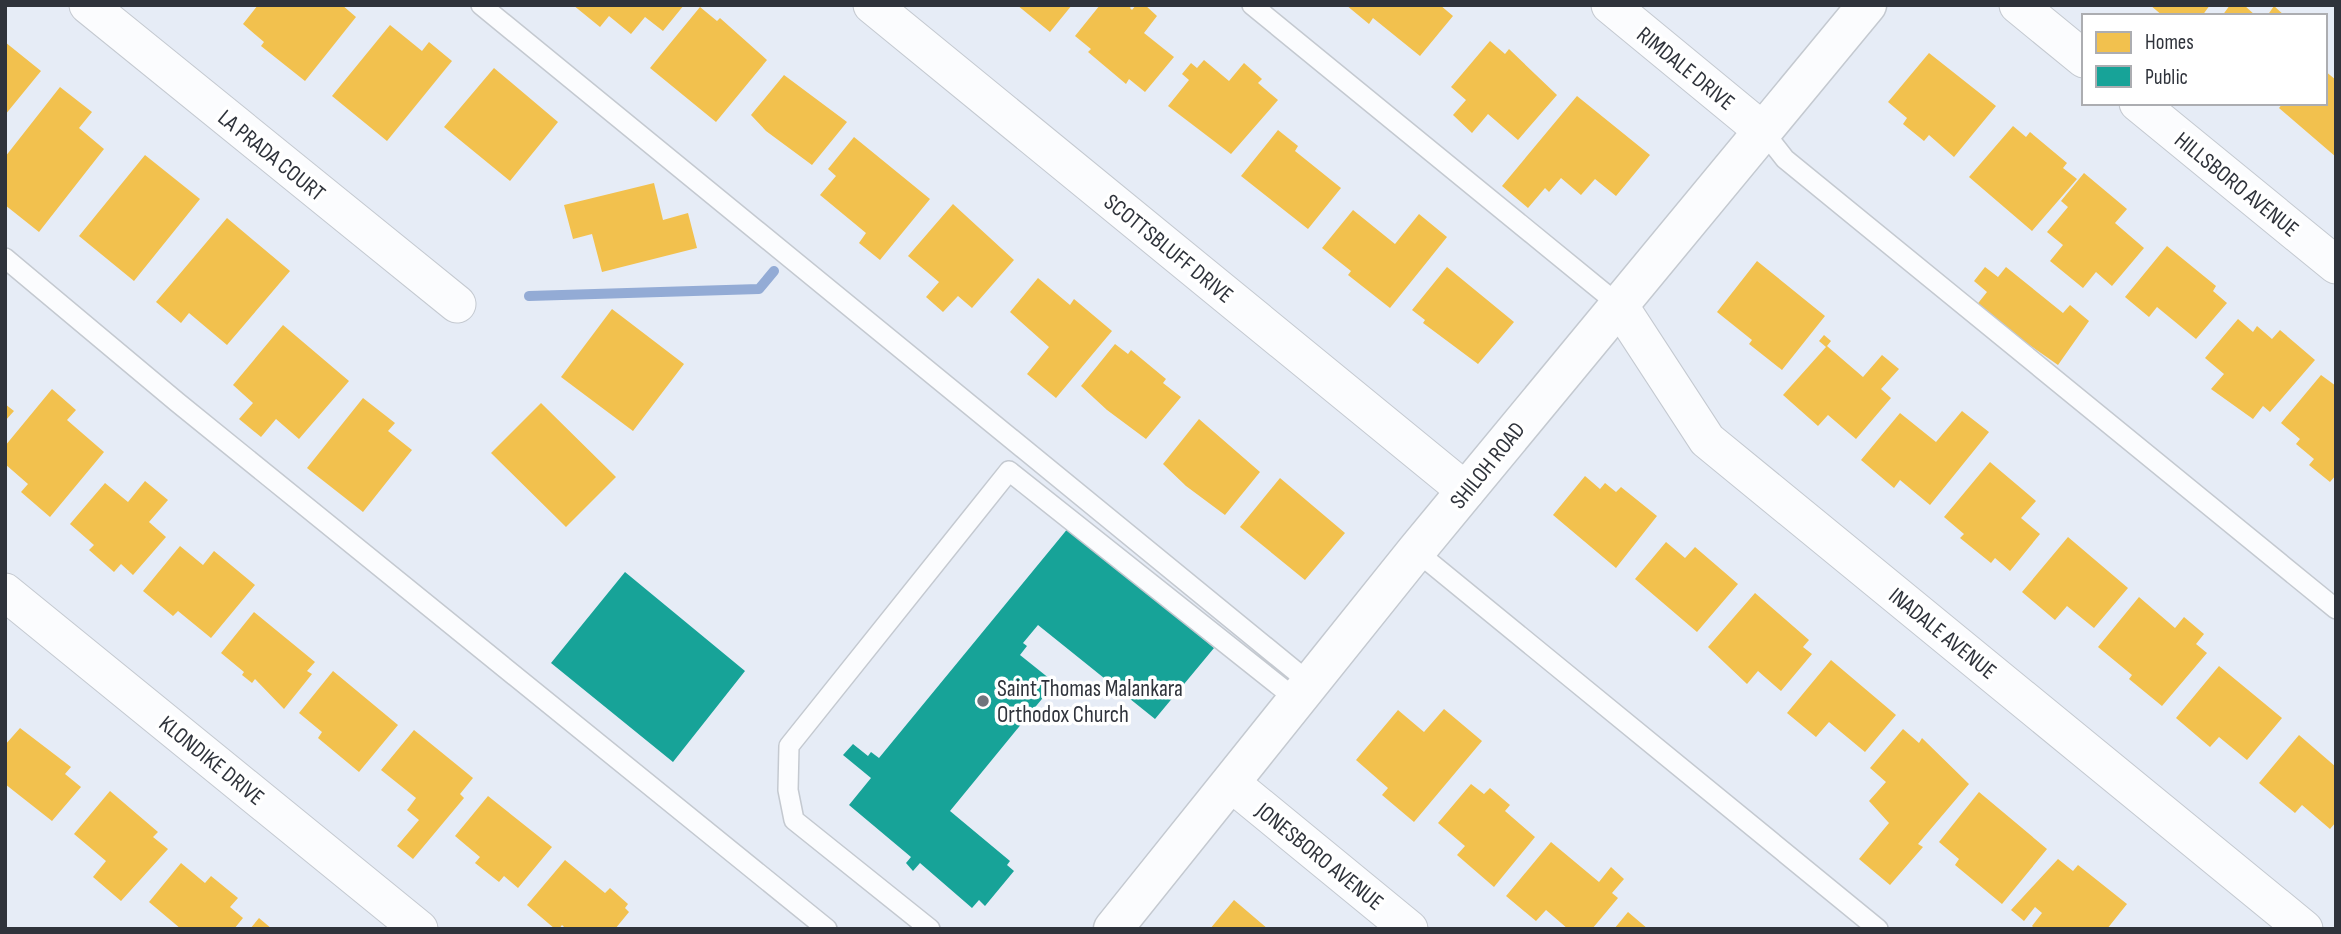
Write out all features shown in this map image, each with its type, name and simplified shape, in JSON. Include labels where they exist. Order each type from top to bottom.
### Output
[{"type":"street","name":"LA PRADA COURT","points":[[88,5],[457,304]]},
{"type":"street","name":"SCOTTSBLUFF DRIVE","points":[[872,5],[1466,491]]},
{"type":"street","name":"RIMDALE DRIVE","points":[[1610,5],[1763,131]]},
{"type":"street","name":"SHILOH ROAD","points":[[1113,929],[1416,551],[1867,5]]},
{"type":"street","points":[[2018,5],[2082,57]]},
{"type":"street","name":"HILLSBORO AVENUE","points":[[2140,105],[2336,265]]},
{"type":"street","name":"INADALE AVENUE","points":[[1619,305],[1707,440],[2304,929]]},
{"type":"street","name":"KLONDIKE DRIVE","points":[[5,592],[419,929]]},
{"type":"street","name":"JONESBORO AVENUE","points":[[1231,783],[1409,929]]},
{"type":"lane","points":[[481,5],[1304,692]]},
{"type":"lane","points":[[1252,5],[1619,305]]},
{"type":"lane","points":[[1763,131],[1785,159],[2336,609]]},
{"type":"lane","points":[[5,258],[177,402],[827,929]]},
{"type":"lane","points":[[930,929],[794,820],[788,789],[789,746],[1009,471],[1304,692]]},
{"type":"lane","points":[[1416,551],[1878,929]]},
{"type":"building: Homes","points":[[258,5],[342,5],[356,17],[305,81],[261,46],[264,42],[243,24]]},
{"type":"building: Homes","points":[[573,5],[684,5],[663,31],[645,17],[631,34],[609,16],[600,27]]},
{"type":"building: Homes","points":[[1017,5],[1072,5],[1050,32]]},
{"type":"building: Homes","points":[[1100,5],[1132,5],[1132,10],[1136,5],[1145,5],[1157,16],[1144,33],[1174,57],[1145,92],[1129,79],[1126,84],[1088,52],[1091,49],[1075,36]]},
{"type":"building: Homes","points":[[1346,5],[1440,5],[1453,16],[1420,56],[1373,18],[1369,24]]},
{"type":"building: Homes","points":[[2150,5],[2210,5],[2203,14],[2161,14]]},
{"type":"building: Homes","points":[[2230,5],[2244,5],[2254,14],[2223,14]]},
{"type":"building: Homes","points":[[2274,6],[2283,14],[2268,14]]},
{"type":"building: Homes","points":[[700,7],[717,21],[720,18],[767,60],[716,122],[650,68]]},
{"type":"building: Homes","points":[[390,25],[422,51],[429,42],[452,61],[387,141],[332,96]]},
{"type":"building: Homes","points":[[1490,41],[1505,54],[1509,49],[1557,95],[1518,140],[1488,114],[1472,133],[1453,115],[1466,100],[1451,87]]},
{"type":"building: Homes","points":[[5,42],[41,71],[5,115]]},
{"type":"building: Homes","points":[[1929,53],[1996,106],[1954,157],[1929,135],[1924,141],[1903,124],[1907,118],[1888,102]]},
{"type":"building: Homes","points":[[1204,60],[1229,81],[1244,63],[1262,79],[1258,83],[1278,100],[1231,154],[1168,106],[1189,80],[1182,74],[1191,63],[1197,68]]},
{"type":"building: Homes","points":[[494,68],[558,122],[510,181],[444,127]]},
{"type":"building: Homes","points":[[2327,73],[2336,80],[2336,157],[2279,108],[2281,105],[2327,105]]},
{"type":"building: Homes","points":[[784,75],[847,122],[812,165],[766,131],[751,115]]},
{"type":"building: Homes","points":[[60,87],[92,112],[79,128],[104,149],[39,232],[5,205],[5,157]]},
{"type":"building: Homes","points":[[1577,96],[1650,155],[1616,196],[1595,179],[1581,195],[1561,178],[1549,192],[1545,188],[1528,208],[1502,186]]},
{"type":"building: Homes","points":[[2013,126],[2026,137],[2030,132],[2067,163],[2063,168],[2077,179],[2032,231],[1969,177]]},
{"type":"building: Homes","points":[[1278,130],[1298,146],[1295,151],[1341,188],[1308,229],[1241,176]]},
{"type":"building: Homes","points":[[854,137],[930,199],[880,260],[859,243],[866,233],[820,195],[836,176],[828,169]]},
{"type":"building: Homes","points":[[145,155],[200,199],[134,281],[79,236]]},
{"type":"building: Homes","points":[[2084,173],[2127,209],[2115,223],[2144,248],[2112,286],[2096,272],[2083,288],[2050,261],[2063,245],[2047,232],[2068,207],[2061,201]]},
{"type":"building: Homes","points":[[654,183],[663,220],[688,213],[697,248],[602,272],[592,234],[573,239],[564,205]]},
{"type":"building: Homes","points":[[953,204],[1014,260],[972,308],[958,296],[943,312],[926,297],[939,282],[908,256]]},
{"type":"building: Homes","points":[[1353,210],[1395,244],[1419,214],[1447,237],[1390,308],[1348,275],[1351,271],[1322,248]]},
{"type":"building: Homes","points":[[227,218],[290,271],[227,345],[189,313],[181,323],[156,302]]},
{"type":"building: Homes","points":[[2167,246],[2216,286],[2213,291],[2227,303],[2196,339],[2157,307],[2149,317],[2125,297]]},
{"type":"building: Homes","points":[[1757,261],[1825,316],[1782,370],[1749,344],[1752,340],[1717,312]]},
{"type":"building: Homes","points":[[1447,267],[1514,322],[1478,364],[1423,323],[1425,320],[1412,310]]},
{"type":"building: Homes","points":[[1985,267],[1998,277],[2006,267],[2063,313],[2070,305],[2089,321],[2058,365],[1975,307],[1987,292],[1974,281]]},
{"type":"building: Homes","points":[[1038,278],[1070,305],[1074,299],[1112,331],[1056,398],[1027,374],[1049,347],[1010,312]]},
{"type":"building: Homes","points":[[612,309],[684,364],[633,431],[561,377]]},
{"type":"building: Homes","points":[[2238,319],[2253,332],[2257,326],[2272,339],[2280,330],[2315,360],[2270,412],[2263,406],[2253,419],[2211,389],[2224,374],[2205,358]]},
{"type":"building: Homes","points":[[283,325],[349,381],[299,439],[276,419],[261,437],[239,419],[253,403],[233,385]]},
{"type":"building: Homes","points":[[1824,335],[1831,341],[1827,346],[1863,377],[1882,355],[1899,369],[1881,389],[1891,398],[1856,439],[1828,415],[1818,426],[1783,395],[1826,347],[1819,341]]},
{"type":"building: Homes","points":[[1115,344],[1128,354],[1131,350],[1166,379],[1163,383],[1181,397],[1146,439],[1107,410],[1081,386]]},
{"type":"building: Homes","points":[[2321,375],[2336,386],[2336,475],[2330,482],[2309,465],[2314,459],[2296,444],[2300,439],[2281,423]]},
{"type":"building: Homes","points":[[52,389],[76,410],[67,420],[104,452],[50,517],[21,492],[28,484],[5,464],[5,446]]},
{"type":"building: Homes","points":[[363,398],[395,423],[388,431],[412,450],[363,512],[307,468]]},
{"type":"building: Homes","points":[[541,403],[616,477],[566,527],[491,453]]},
{"type":"building: Homes","points":[[5,404],[14,411],[5,421]]},
{"type":"building: Homes","points":[[1962,411],[1989,432],[1930,505],[1900,480],[1894,488],[1861,460],[1900,413],[1936,442]]},
{"type":"building: Homes","points":[[1199,419],[1260,472],[1225,515],[1186,486],[1163,464]]},
{"type":"building: Homes","points":[[1990,462],[2036,501],[2021,518],[2040,534],[2010,571],[1995,558],[1991,563],[1960,538],[1964,534],[1944,517]]},
{"type":"building: Homes","points":[[1585,476],[1600,489],[1605,483],[1616,492],[1621,487],[1657,516],[1616,568],[1553,515]]},
{"type":"building: Homes","points":[[1280,478],[1345,533],[1305,580],[1240,527]]},
{"type":"building: Homes","points":[[145,481],[168,500],[149,522],[166,537],[133,575],[121,564],[114,572],[89,550],[94,545],[70,524],[105,483],[128,502]]},
{"type":"building: Homes","points":[[2068,537],[2128,588],[2094,628],[2067,606],[2055,620],[2022,592]]},
{"type":"building: Homes","points":[[1666,542],[1685,558],[1695,547],[1738,584],[1697,632],[1635,579]]},
{"type":"building: Homes","points":[[180,546],[203,565],[214,551],[255,585],[211,638],[178,611],[173,616],[143,591]]},
{"type":"building: Homes","points":[[1755,593],[1809,640],[1803,647],[1812,654],[1781,691],[1758,671],[1747,684],[1708,647]]},
{"type":"building: Homes","points":[[2139,597],[2175,628],[2184,617],[2204,634],[2196,644],[2207,653],[2162,706],[2129,679],[2132,675],[2098,647]]},
{"type":"building: Homes","points":[[254,612],[315,662],[307,671],[312,674],[284,709],[255,679],[252,683],[242,675],[244,672],[221,653]]},
{"type":"building: Homes","points":[[1831,660],[1896,715],[1865,752],[1829,722],[1816,737],[1787,713]]},
{"type":"building: Homes","points":[[2219,666],[2282,718],[2247,760],[2219,737],[2210,747],[2176,718]]},
{"type":"building: Homes","points":[[333,671],[398,725],[359,772],[318,738],[322,732],[299,713]]},
{"type":"building: Homes","points":[[1444,709],[1482,741],[1414,822],[1382,795],[1388,788],[1356,760],[1398,710],[1424,732]]},
{"type":"building: Homes","points":[[20,728],[71,767],[65,774],[81,787],[52,821],[5,784],[5,745]]},
{"type":"building: Homes","points":[[1903,729],[1919,743],[1922,738],[1969,784],[1918,844],[1923,847],[1890,885],[1859,859],[1889,823],[1869,801],[1886,782],[1870,768]]},
{"type":"building: Homes","points":[[414,730],[473,778],[460,794],[464,798],[413,859],[397,846],[419,820],[407,810],[416,798],[381,770]]},
{"type":"building: Homes","points":[[2299,735],[2336,767],[2336,822],[2330,829],[2302,805],[2295,813],[2259,783]]},
{"type":"building: Homes","points":[[1471,784],[1484,794],[1490,788],[1510,805],[1505,811],[1535,837],[1494,887],[1457,855],[1465,846],[1438,823]]},
{"type":"building: Homes","points":[[110,791],[158,832],[153,837],[168,849],[121,901],[93,877],[106,861],[74,834]]},
{"type":"building: Homes","points":[[1979,792],[2047,849],[2002,904],[1955,865],[1959,859],[1939,842]]},
{"type":"building: Homes","points":[[488,796],[552,847],[518,888],[504,876],[499,882],[475,863],[480,857],[455,836]]},
{"type":"building: Homes","points":[[1551,842],[1599,882],[1611,867],[1624,879],[1612,893],[1618,898],[1592,929],[1568,929],[1546,910],[1536,921],[1506,896]]},
{"type":"building: Homes","points":[[2058,859],[2073,871],[2078,865],[2127,904],[2107,929],[2035,929],[2032,926],[2042,913],[2035,907],[2024,921],[2011,910]]},
{"type":"building: Homes","points":[[565,860],[605,893],[610,888],[628,904],[625,908],[629,912],[615,929],[566,929],[562,925],[555,929],[527,905]]},
{"type":"building: Homes","points":[[181,863],[205,883],[211,876],[238,898],[230,907],[243,918],[234,929],[181,929],[149,902]]},
{"type":"building: Homes","points":[[1234,900],[1268,929],[1210,929]]},
{"type":"building: Homes","points":[[1628,912],[1648,929],[1614,929]]},
{"type":"building: Homes","points":[[259,918],[272,929],[250,929]]},
{"type":"building: Public","name":"Saint Thomas Malankara Orthodox Church","points":[[1069,527],[1214,648],[1155,719],[1038,625],[1023,643],[1027,646],[1020,655],[1055,683],[950,811],[1010,861],[1007,865],[1014,871],[985,906],[979,900],[972,908],[920,863],[913,871],[906,863],[911,857],[849,805],[871,778],[843,755],[853,744],[868,756],[871,752],[879,758]]},
{"type":"building: Public","points":[[625,572],[745,671],[673,762],[551,663]]},
{"type":"waterway","points":[[529,296],[759,289],[774,271]]},
{"type":"place","name":"Saint Thomas Malankara Orthodox Church","points":[[983,701]]}]
